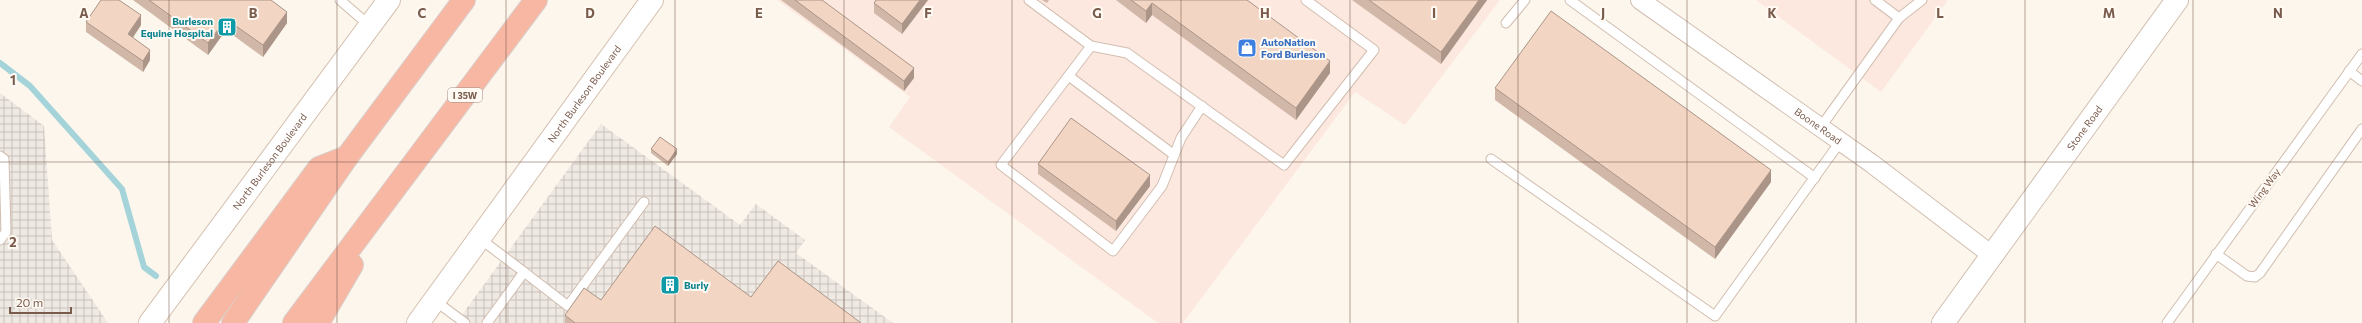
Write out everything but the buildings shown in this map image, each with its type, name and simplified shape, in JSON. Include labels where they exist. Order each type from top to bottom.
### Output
[{"type":"highway","points":[[233,323],[347,158],[464,0]]},
{"type":"highway","name":"I 35W","points":[[294,323],[536,0]]},
{"type":"highway","points":[[204,323],[319,168],[347,158]]},
{"type":"highway","points":[[318,323],[394,190]]},
{"type":"main road","name":"North Burleson Boulevard","points":[[150,323],[389,0]]},
{"type":"main road","name":"North Burleson Boulevard","points":[[418,323],[652,0]]},
{"type":"main road","name":"Stone Road","points":[[1943,323],[2177,0]]},
{"type":"street","name":"Boone Road","points":[[1640,0],[1840,142],[1993,256]]},
{"type":"lane","points":[[340,0],[370,26]]},
{"type":"lane","points":[[1029,0],[1091,46],[1127,53],[1284,165],[1374,50],[1306,0]]},
{"type":"lane","points":[[1506,23],[1525,0]]},
{"type":"lane","points":[[1570,0],[1815,178]]},
{"type":"lane","points":[[1875,0],[1899,18]]},
{"type":"lane","points":[[1820,128],[1899,18],[1922,0]]},
{"type":"lane","points":[[1091,46],[1070,77],[1001,165],[1113,251],[1162,186],[1173,154],[1181,138],[1202,106]]},
{"type":"lane","name":"Wing Way","points":[[2167,323],[2362,54]]},
{"type":"lane","points":[[2349,71],[2362,81]]},
{"type":"lane","points":[[1070,77],[1173,154]]},
{"type":"lane","points":[[2216,254],[2247,276],[2255,277],[2260,273],[2362,129]]},
{"type":"lane","points":[[1491,159],[1715,316],[1840,142]]},
{"type":"lane","points":[[0,156],[4,159],[6,232],[0,240]]},
{"type":"lane","points":[[479,238],[568,306],[644,202]]},
{"type":"lane","points":[[487,323],[524,272]]},
{"type":"lane","points":[[434,300],[465,323]]},
{"type":"shaded area","points":[[777,0],[1500,0],[1405,125],[1355,92],[1183,323],[1158,323],[889,127],[910,97]]},
{"type":"shaded area","points":[[1756,0],[1948,0],[1881,92]]},
{"type":"shaded area","points":[[0,93],[44,126],[52,240],[108,323],[0,323]]},
{"type":"shaded area","points":[[601,124],[740,225],[756,204],[805,240],[796,253],[893,323],[456,323]]},
{"type":"waterway","points":[[0,63],[30,86],[122,189],[144,267],[156,276]]},
{"type":"place","name":"Burleson Equine Hospital","points":[[227,27]]},
{"type":"place","name":"AutoNation Ford Burleson","points":[[1247,48]]},
{"type":"place","name":"Burly","points":[[670,285]]}]
